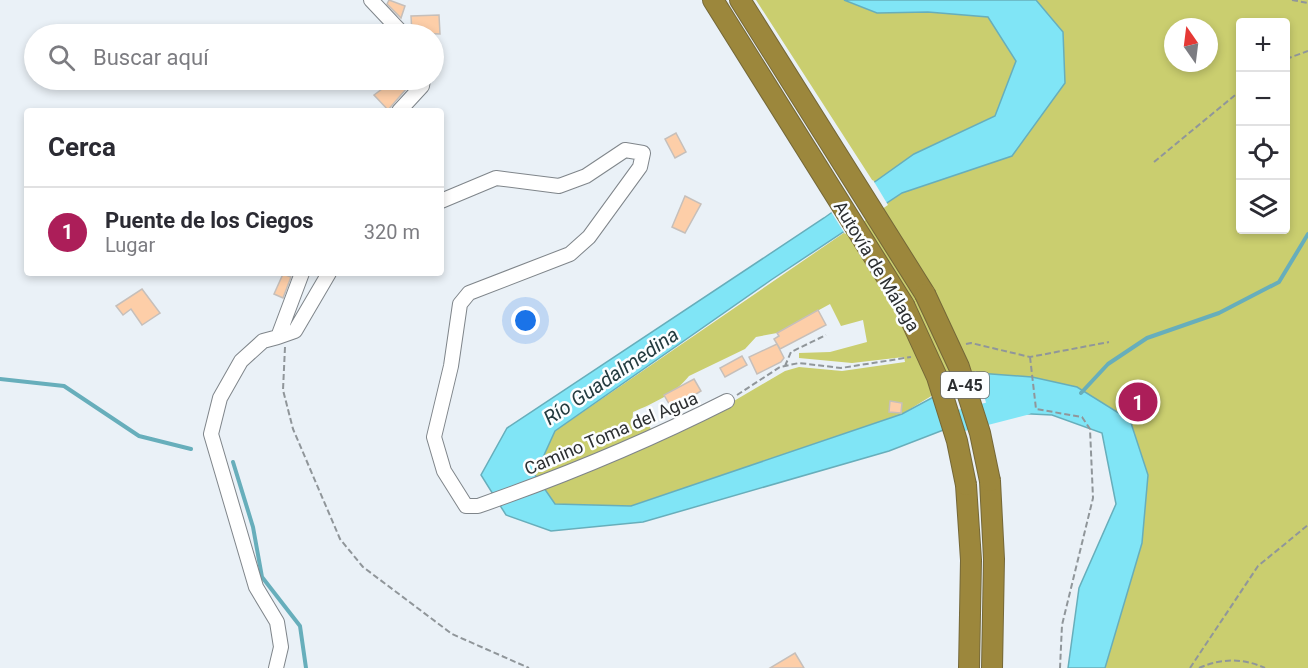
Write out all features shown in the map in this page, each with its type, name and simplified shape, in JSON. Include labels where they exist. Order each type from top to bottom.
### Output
[{"type":"highway","name":"Autovía de Málaga","points":[[713,0],[904,305],[938,377],[957,441],[966,485],[971,560],[969,668]]},
{"type":"highway","name":"Autovía de Málaga","points":[[740,0],[925,294],[959,367],[980,433],[990,481],[994,559],[992,668]]},
{"type":"street","points":[[371,0],[394,24]]},
{"type":"street","points":[[402,108],[418,90]]},
{"type":"street","name":"Camino Toma del Agua","points":[[444,200],[496,178],[559,186],[586,176],[626,150],[643,153],[640,166],[589,237],[570,254],[469,293],[460,304],[451,366],[434,437],[444,471],[466,506],[478,506],[574,472],[654,438],[728,401]]},
{"type":"street","points":[[278,337],[301,276]]},
{"type":"street","points":[[276,668],[281,647],[277,622],[256,587],[211,434],[220,398],[241,362],[263,341],[295,332],[327,276]]},
{"type":"path","points":[[1292,0],[1308,3]]},
{"type":"path","points":[[1290,58],[1308,51]]},
{"type":"path","points":[[1154,162],[1236,94]]},
{"type":"path","points":[[785,366],[791,352],[826,335]]},
{"type":"path","points":[[278,337],[285,346],[283,390],[293,429],[340,539],[363,567],[452,634],[529,668]]},
{"type":"path","points":[[961,345],[971,343],[1030,357],[1109,342]]},
{"type":"path","name":"Camino Toma del Agua","points":[[728,401],[785,366],[799,363],[841,368],[921,355]]},
{"type":"path","points":[[1030,357],[1036,410],[1082,417],[1090,429],[1093,498],[1062,624],[1060,668]]},
{"type":"path","points":[[1190,668],[1258,566],[1308,525]]},
{"type":"path","points":[[1199,668],[1217,660],[1249,661],[1265,668]]},
{"type":"green space","points":[[756,0],[844,0],[877,13],[928,12],[988,17],[1016,61],[995,116],[914,154],[874,183]]},
{"type":"green space","points":[[1036,0],[1308,0],[1308,668],[1105,668],[1142,543],[1130,420],[1076,387],[1032,377],[933,395],[902,414],[631,506],[555,504],[544,488],[661,439],[722,408],[785,371],[799,367],[842,371],[905,362],[904,357],[852,363],[799,358],[799,353],[830,352],[867,342],[863,320],[841,326],[830,304],[777,333],[756,337],[745,349],[689,376],[671,393],[633,412],[632,429],[649,424],[652,433],[538,479],[535,475],[555,431],[902,193],[951,175],[1063,32]]},
{"type":"water","points":[[844,0],[1036,0],[1063,32],[1065,83],[1012,156],[902,193],[771,280],[555,431],[535,475],[555,504],[631,506],[902,414],[978,373],[1032,377],[1077,387],[1130,420],[1148,475],[1142,543],[1105,668],[1068,668],[1079,588],[1116,504],[1102,433],[1052,415],[990,412],[889,451],[643,522],[551,531],[506,515],[481,475],[507,428],[824,218],[914,154],[995,116],[1016,61],[988,17],[928,12],[877,13]]},
{"type":"pier","points":[[873,180],[888,205],[845,234],[830,210]]},
{"type":"pier","points":[[976,371],[990,415],[946,433],[933,392]]},
{"type":"building","points":[[389,0],[405,6],[401,18],[387,4]]},
{"type":"building","points":[[439,15],[439,24],[411,24],[411,16]]},
{"type":"building","points":[[381,90],[405,90],[390,108],[386,108],[374,95]]},
{"type":"building","points":[[676,133],[686,152],[675,158],[665,139]]},
{"type":"building","points":[[685,196],[701,204],[685,233],[672,227]]},
{"type":"building","points":[[282,276],[291,277],[283,298],[274,294]]},
{"type":"building","points":[[142,289],[160,313],[142,325],[131,309],[123,315],[116,306]]},
{"type":"building","points":[[818,310],[826,325],[780,349],[774,339],[779,336],[777,333]]},
{"type":"building","points":[[777,344],[784,358],[781,362],[757,374],[749,357]]},
{"type":"building","points":[[742,356],[747,365],[725,377],[720,368]]},
{"type":"building","points":[[694,379],[701,391],[672,409],[664,395]]},
{"type":"building","points":[[890,401],[902,403],[901,413],[889,412]]},
{"type":"building","points":[[795,653],[804,668],[770,668]]},
{"type":"waterway","points":[[1081,393],[1108,364],[1147,338],[1219,313],[1279,282],[1308,234]]},
{"type":"waterway","points":[[0,379],[64,386],[139,436],[191,449]]},
{"type":"waterway","name":"Río Guadalmedina","points":[[955,422],[1025,404]]},
{"type":"waterway","points":[[233,462],[253,527],[262,577],[300,626],[306,668]]},
{"type":"place","name":"Puente de los Ciegos","points":[[1138,402]]}]
